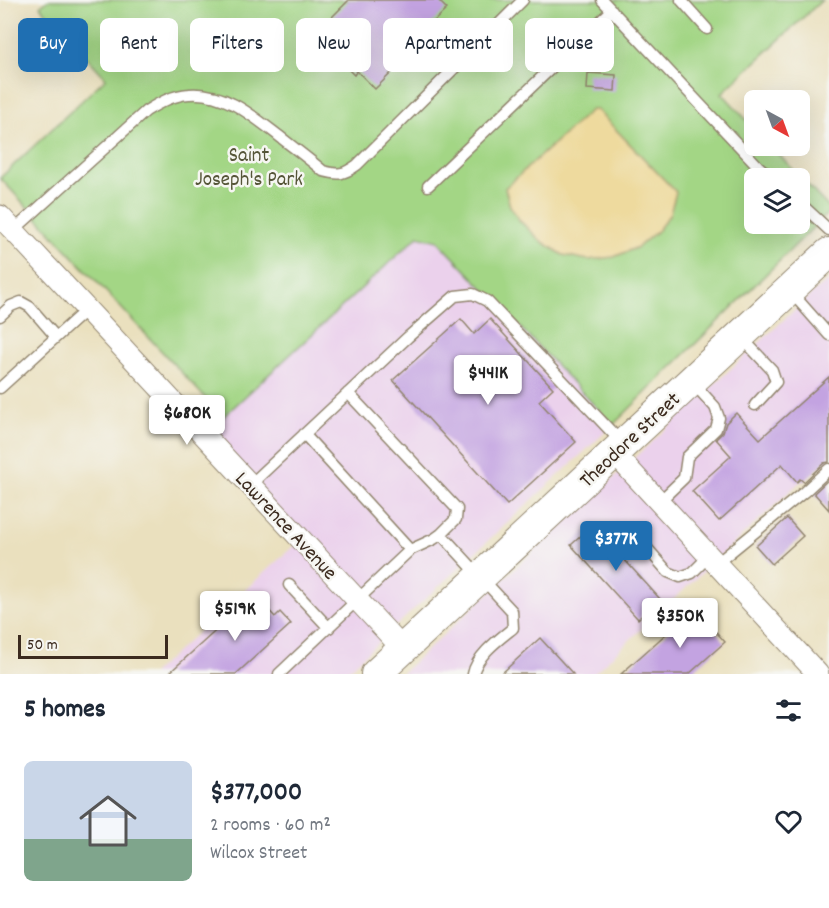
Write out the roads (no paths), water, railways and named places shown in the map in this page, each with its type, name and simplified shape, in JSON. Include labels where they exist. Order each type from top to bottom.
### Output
[{"type":"main road","name":"Theodore Street","points":[[393,664],[480,577],[829,253]]},
{"type":"street","name":"Lawrence Avenue","points":[[6,228],[87,309],[357,600],[393,664]]},
{"type":"street","points":[[619,448],[659,502],[818,674]]},
{"type":"lane","points":[[6,228],[146,111],[165,100],[187,94],[206,94],[227,101],[250,114],[323,171],[337,175],[348,171],[357,165],[523,0]]},
{"type":"lane","points":[[602,0],[760,168]]},
{"type":"lane","points":[[681,0],[707,29]]},
{"type":"lane","points":[[429,186],[612,10]]},
{"type":"lane","points":[[810,212],[829,230]]},
{"type":"lane","points":[[789,290],[829,335]]},
{"type":"lane","points":[[250,484],[455,296],[473,294],[487,301],[619,448]]},
{"type":"lane","points":[[0,316],[11,306],[21,302],[30,307],[56,337]]},
{"type":"lane","points":[[0,388],[87,309]]},
{"type":"lane","points":[[740,335],[772,370],[776,382],[755,405]]},
{"type":"lane","points":[[659,502],[684,478],[687,457],[716,429],[719,418],[715,407],[691,381]]},
{"type":"lane","points":[[279,674],[410,550],[434,539],[456,519],[457,509],[348,393]]},
{"type":"lane","points":[[304,434],[410,550]]},
{"type":"lane","points":[[632,531],[668,572],[680,577],[692,573],[713,560],[804,492],[829,469]]},
{"type":"lane","points":[[441,534],[512,611],[513,628],[475,665],[473,674]]},
{"type":"lane","points":[[289,585],[329,628]]},
{"type":"park label","name":"Saint Joseph's Park","points":[[249,166]]}]
